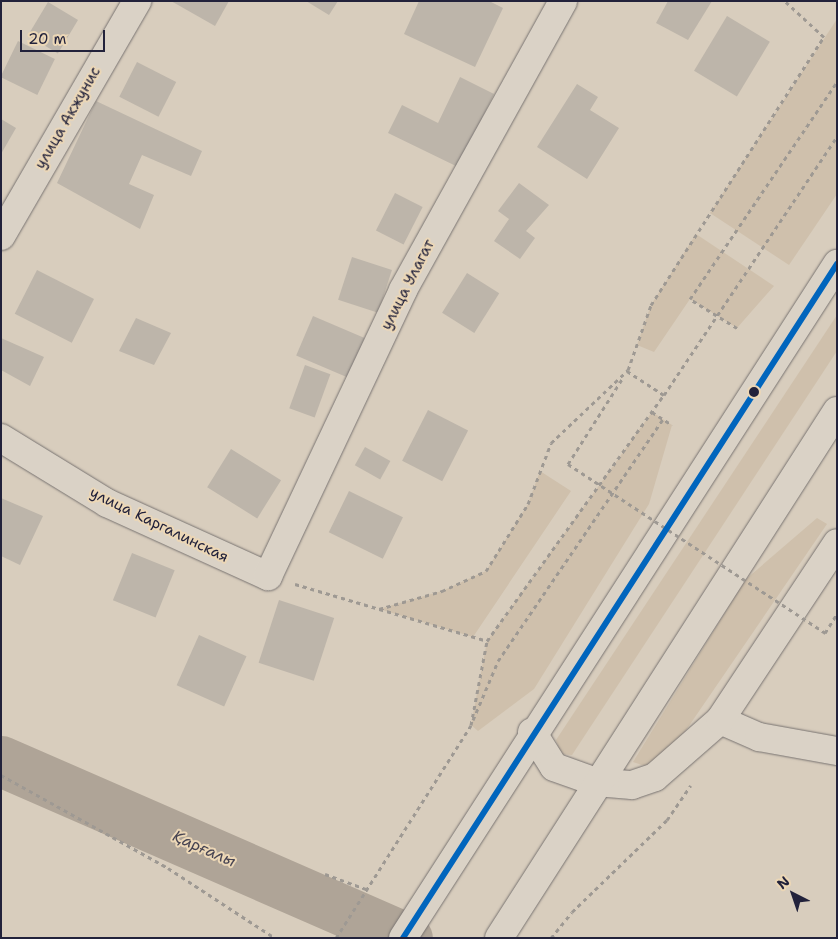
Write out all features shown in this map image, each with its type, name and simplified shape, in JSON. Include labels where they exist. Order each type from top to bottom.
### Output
[{"type":"street","name":"улица Акжунис","points":[[1,236],[137,1]]},
{"type":"street","name":"улица Улагат","points":[[268,576],[403,290],[563,1]]},
{"type":"street","points":[[403,938],[532,732],[837,264]]},
{"type":"street","points":[[500,936],[596,782],[837,411]]},
{"type":"street","name":"улица Каргалинская","points":[[1,438],[108,503],[268,576]]},
{"type":"street","points":[[532,732],[554,767],[596,782],[632,785],[655,777],[720,720],[837,542]]},
{"type":"street","points":[[720,720],[759,737],[837,751]]},
{"type":"path","points":[[785,1],[824,38],[651,305],[628,370],[568,464],[825,633],[837,614]]},
{"type":"path","points":[[737,328],[690,299],[837,82]]},
{"type":"path","points":[[471,725],[487,641],[664,395],[837,137]]},
{"type":"path","points":[[379,609],[442,591],[486,571],[528,504],[551,443],[628,370]]},
{"type":"path","points":[[628,370],[664,395]]},
{"type":"path","points":[[652,412],[672,425]]},
{"type":"path","points":[[336,938],[471,725],[498,661],[663,418]]},
{"type":"path","points":[[268,576],[487,641]]},
{"type":"path","points":[[1,775],[168,868],[275,938]]},
{"type":"path","points":[[551,938],[572,912],[667,820],[694,781]]},
{"type":"path","points":[[325,874],[366,889]]},
{"type":"shaded area","points":[[837,19],[837,194],[789,265],[710,213]]},
{"type":"shaded area","points":[[696,234],[774,286],[737,328],[690,299],[654,352],[637,345],[651,305]]},
{"type":"shaded area","points":[[837,315],[837,351],[572,755],[561,754],[556,740]]},
{"type":"shaded area","points":[[652,412],[672,425],[649,504],[534,689],[478,731],[471,725],[487,641]]},
{"type":"shaded area","points":[[540,471],[571,491],[473,637],[379,609],[442,591],[486,571],[528,504]]},
{"type":"shaded area","points":[[817,518],[827,524],[680,739],[648,767],[633,762],[745,580]]},
{"type":"building","points":[[171,1],[229,1],[215,26]]},
{"type":"building","points":[[306,1],[338,1],[329,15]]},
{"type":"building","points":[[419,1],[489,1],[503,8],[475,67],[404,34]]},
{"type":"building","points":[[668,1],[712,1],[688,40],[656,23]]},
{"type":"building","points":[[48,2],[78,20],[58,53],[28,35]]},
{"type":"building","points":[[727,16],[770,42],[737,97],[694,71]]},
{"type":"building","points":[[18,41],[55,59],[37,95],[1,77]]},
{"type":"building","points":[[137,62],[176,82],[158,117],[119,97]]},
{"type":"building","points":[[460,77],[494,94],[458,167],[388,133],[402,105],[438,123]]},
{"type":"building","points":[[577,84],[598,97],[590,110],[619,128],[587,179],[537,147]]},
{"type":"building","points":[[96,101],[202,151],[191,176],[142,155],[129,184],[154,195],[140,229],[57,183]]},
{"type":"building","points":[[1,119],[16,128],[1,154]]},
{"type":"building","points":[[519,183],[549,205],[526,231],[535,238],[520,259],[494,241],[509,219],[498,211]]},
{"type":"building","points":[[395,193],[423,207],[404,244],[376,230]]},
{"type":"building","points":[[352,257],[392,270],[378,313],[338,300]]},
{"type":"building","points":[[37,270],[94,299],[72,343],[15,314]]},
{"type":"building","points":[[467,273],[499,293],[474,333],[442,313]]},
{"type":"building","points":[[313,316],[365,338],[348,377],[296,356]]},
{"type":"building","points":[[136,318],[171,333],[154,365],[119,351]]},
{"type":"building","points":[[1,338],[44,357],[30,386],[1,370]]},
{"type":"building","points":[[305,365],[330,374],[315,417],[289,408]]},
{"type":"building","points":[[428,410],[468,430],[442,481],[402,461]]},
{"type":"building","points":[[365,447],[390,461],[380,479],[355,465]]},
{"type":"building","points":[[231,449],[281,480],[257,518],[207,487]]},
{"type":"building","points":[[349,491],[403,517],[383,559],[329,532]]},
{"type":"building","points":[[1,498],[43,516],[20,565],[1,556]]},
{"type":"building","points":[[132,553],[175,570],[156,618],[113,600]]},
{"type":"building","points":[[279,600],[334,618],[314,681],[259,663]]},
{"type":"building","points":[[199,635],[247,656],[224,706],[177,685]]},
{"type":"waterway","name":"Қарғалы","points":[[1,761],[407,938]]},
{"type":"transit line","points":[[403,938],[837,264]]}]
